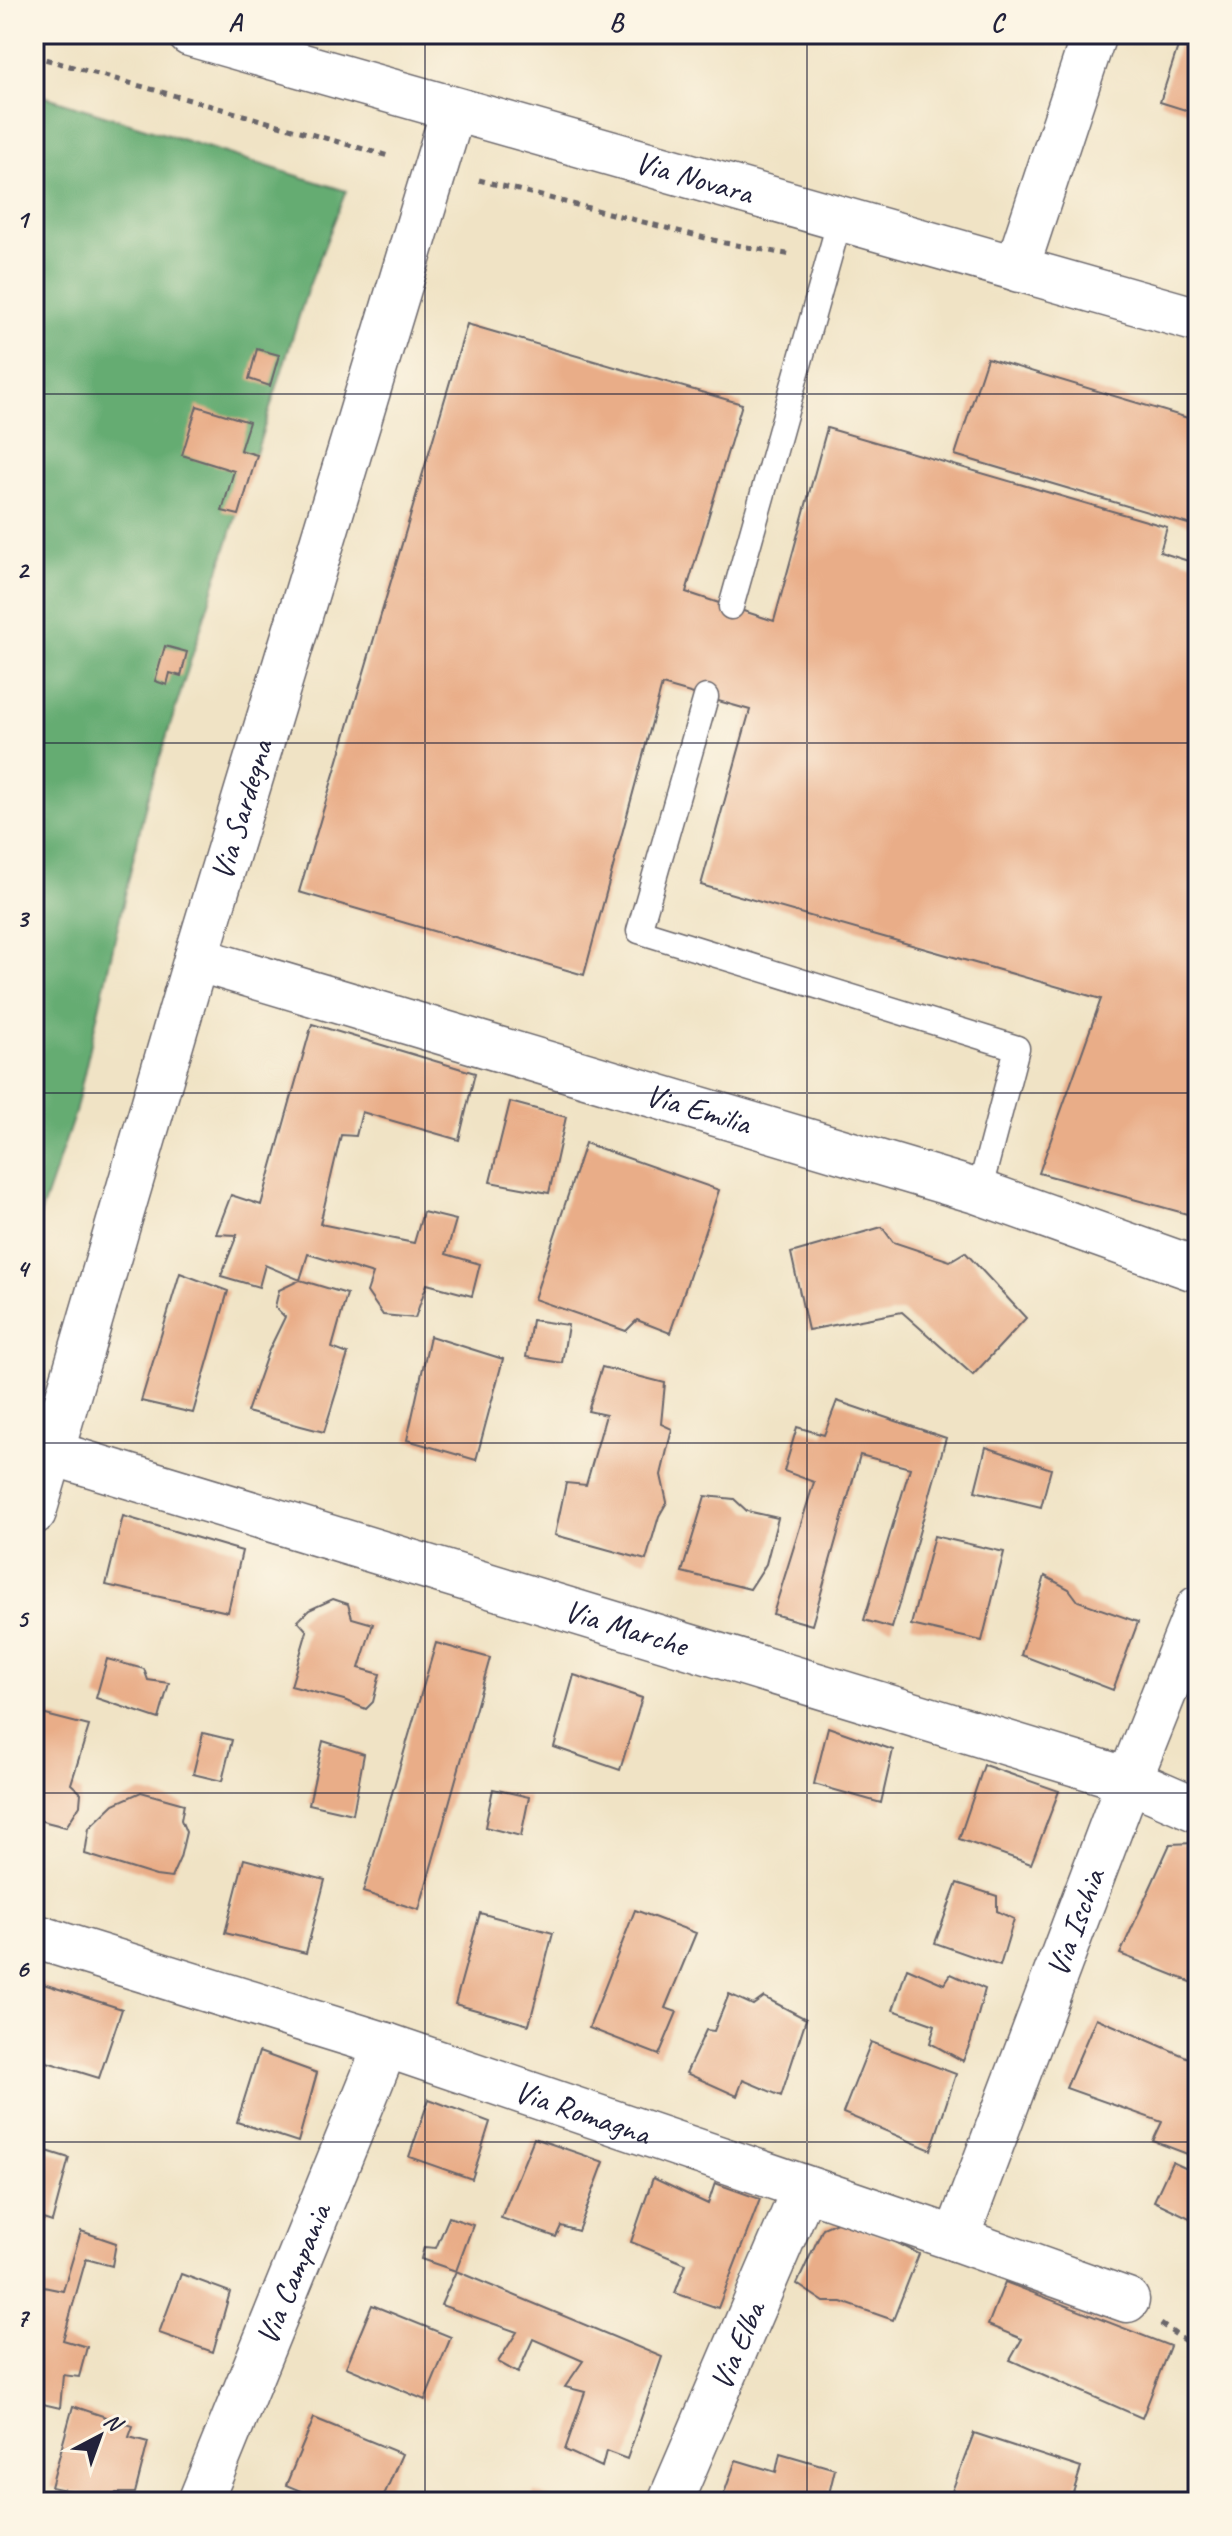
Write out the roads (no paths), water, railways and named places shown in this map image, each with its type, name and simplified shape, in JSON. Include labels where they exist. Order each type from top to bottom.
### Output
[{"type":"street","name":"Via Novara","points":[[190,34],[1198,320]]},
{"type":"street","points":[[1019,270],[1019,261],[1094,34]]},
{"type":"street","name":"Via Sardegna","points":[[34,1512],[196,959],[453,110]]},
{"type":"street","name":"Via Emilia","points":[[196,959],[979,1192],[1198,1270]]},
{"type":"street","name":"Via Marche","points":[[52,1453],[1129,1780],[1198,1810]]},
{"type":"street","name":"Via Ischia","points":[[956,2239],[1129,1780],[1198,1608]]},
{"type":"street","name":"Via Romagna","points":[[34,1936],[386,2045],[1127,2300]]},
{"type":"street","name":"Via Campania","points":[[200,2502],[386,2045]]},
{"type":"street","name":"Via Elba","points":[[670,2502],[804,2189]]},
{"type":"lane","points":[[731,607],[840,219]]},
{"type":"lane","points":[[706,697],[639,931],[1017,1048],[979,1192]]}]
